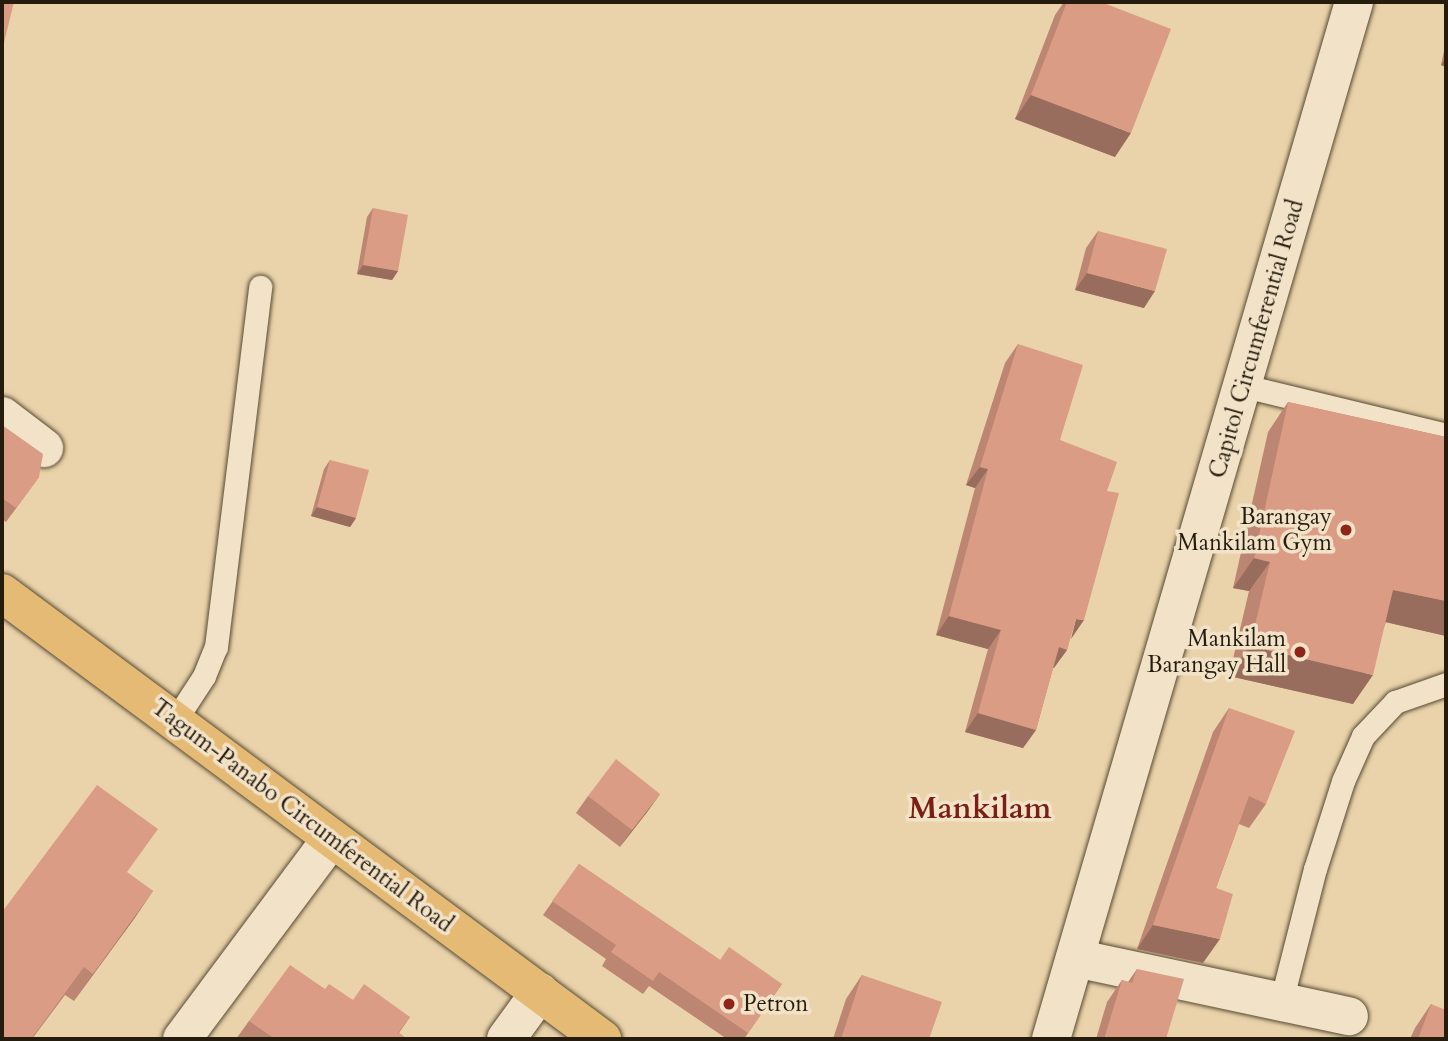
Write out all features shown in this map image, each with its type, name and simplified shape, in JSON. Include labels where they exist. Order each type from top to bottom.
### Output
[{"type":"highway","name":"Tagum-Panabo Circumferential Road","points":[[2,593],[603,1039]]},
{"type":"main road","name":"Capitol Circumferential Road","points":[[1051,1039],[1244,386],[1354,2]]},
{"type":"main road","points":[[2,416],[44,449]]},
{"type":"main road","points":[[182,1039],[331,839]]},
{"type":"main road","points":[[1075,958],[1349,1016]]},
{"type":"main road","points":[[506,1039],[540,992]]},
{"type":"lane","points":[[174,722],[204,676],[216,647],[260,286]]},
{"type":"lane","points":[[1244,386],[1446,435]]},
{"type":"lane","points":[[1281,1002],[1315,869],[1343,781],[1363,736],[1395,702],[1446,684]]},
{"type":"building","points":[[2,2],[14,2],[2,51]]},
{"type":"building","points":[[1067,2],[1101,2],[1171,29],[1131,133],[1031,95]]},
{"type":"building","points":[[373,208],[408,215],[398,271],[363,265]]},
{"type":"building","points":[[1098,231],[1167,249],[1155,291],[1087,273]]},
{"type":"building","points":[[1018,344],[1083,365],[1060,440],[1117,462],[1107,491],[1119,493],[1084,620],[1076,619],[1067,650],[1059,647],[1036,730],[978,713],[1001,630],[949,616],[988,469],[980,467]]},
{"type":"building","name":"Barangay Mankilam Gym","points":[[1288,402],[1446,437],[1446,601],[1393,590],[1373,675],[1250,646],[1270,562],[1254,558]]},
{"type":"building","points":[[2,425],[43,454],[39,477],[16,508],[2,498]]},
{"type":"building","points":[[330,460],[369,470],[356,518],[317,507]]},
{"type":"building","points":[[1229,708],[1295,731],[1266,804],[1249,796],[1216,888],[1233,894],[1220,939],[1153,925]]},
{"type":"building","points":[[616,759],[660,794],[632,830],[588,796]]},
{"type":"building","points":[[97,785],[158,829],[127,872],[153,891],[93,974],[84,967],[31,1039],[2,1039],[2,912]]},
{"type":"building","points":[[579,864],[720,960],[729,947],[782,984],[748,1033],[659,972],[653,981],[611,952],[616,945],[552,901]]},
{"type":"building","points":[[290,965],[325,989],[329,984],[353,1000],[364,984],[410,1017],[398,1033],[407,1039],[275,1039],[249,1021]]},
{"type":"building","points":[[1137,969],[1184,979],[1166,1039],[1104,1039],[1122,980],[1132,983]]},
{"type":"building","points":[[862,975],[942,1002],[929,1039],[841,1039]]},
{"type":"building","points":[[1431,1004],[1446,1010],[1446,1039],[1418,1039]]},
{"type":"place","name":"Barangay Mankilam Gym","points":[[1346,530]]},
{"type":"place","name":"Mankilam Barangay Hall","points":[[1300,652]]},
{"type":"place","name":"Petron","points":[[729,1004]]},
{"type":"district","name":"Mankilam","points":[[980,809]]}]
